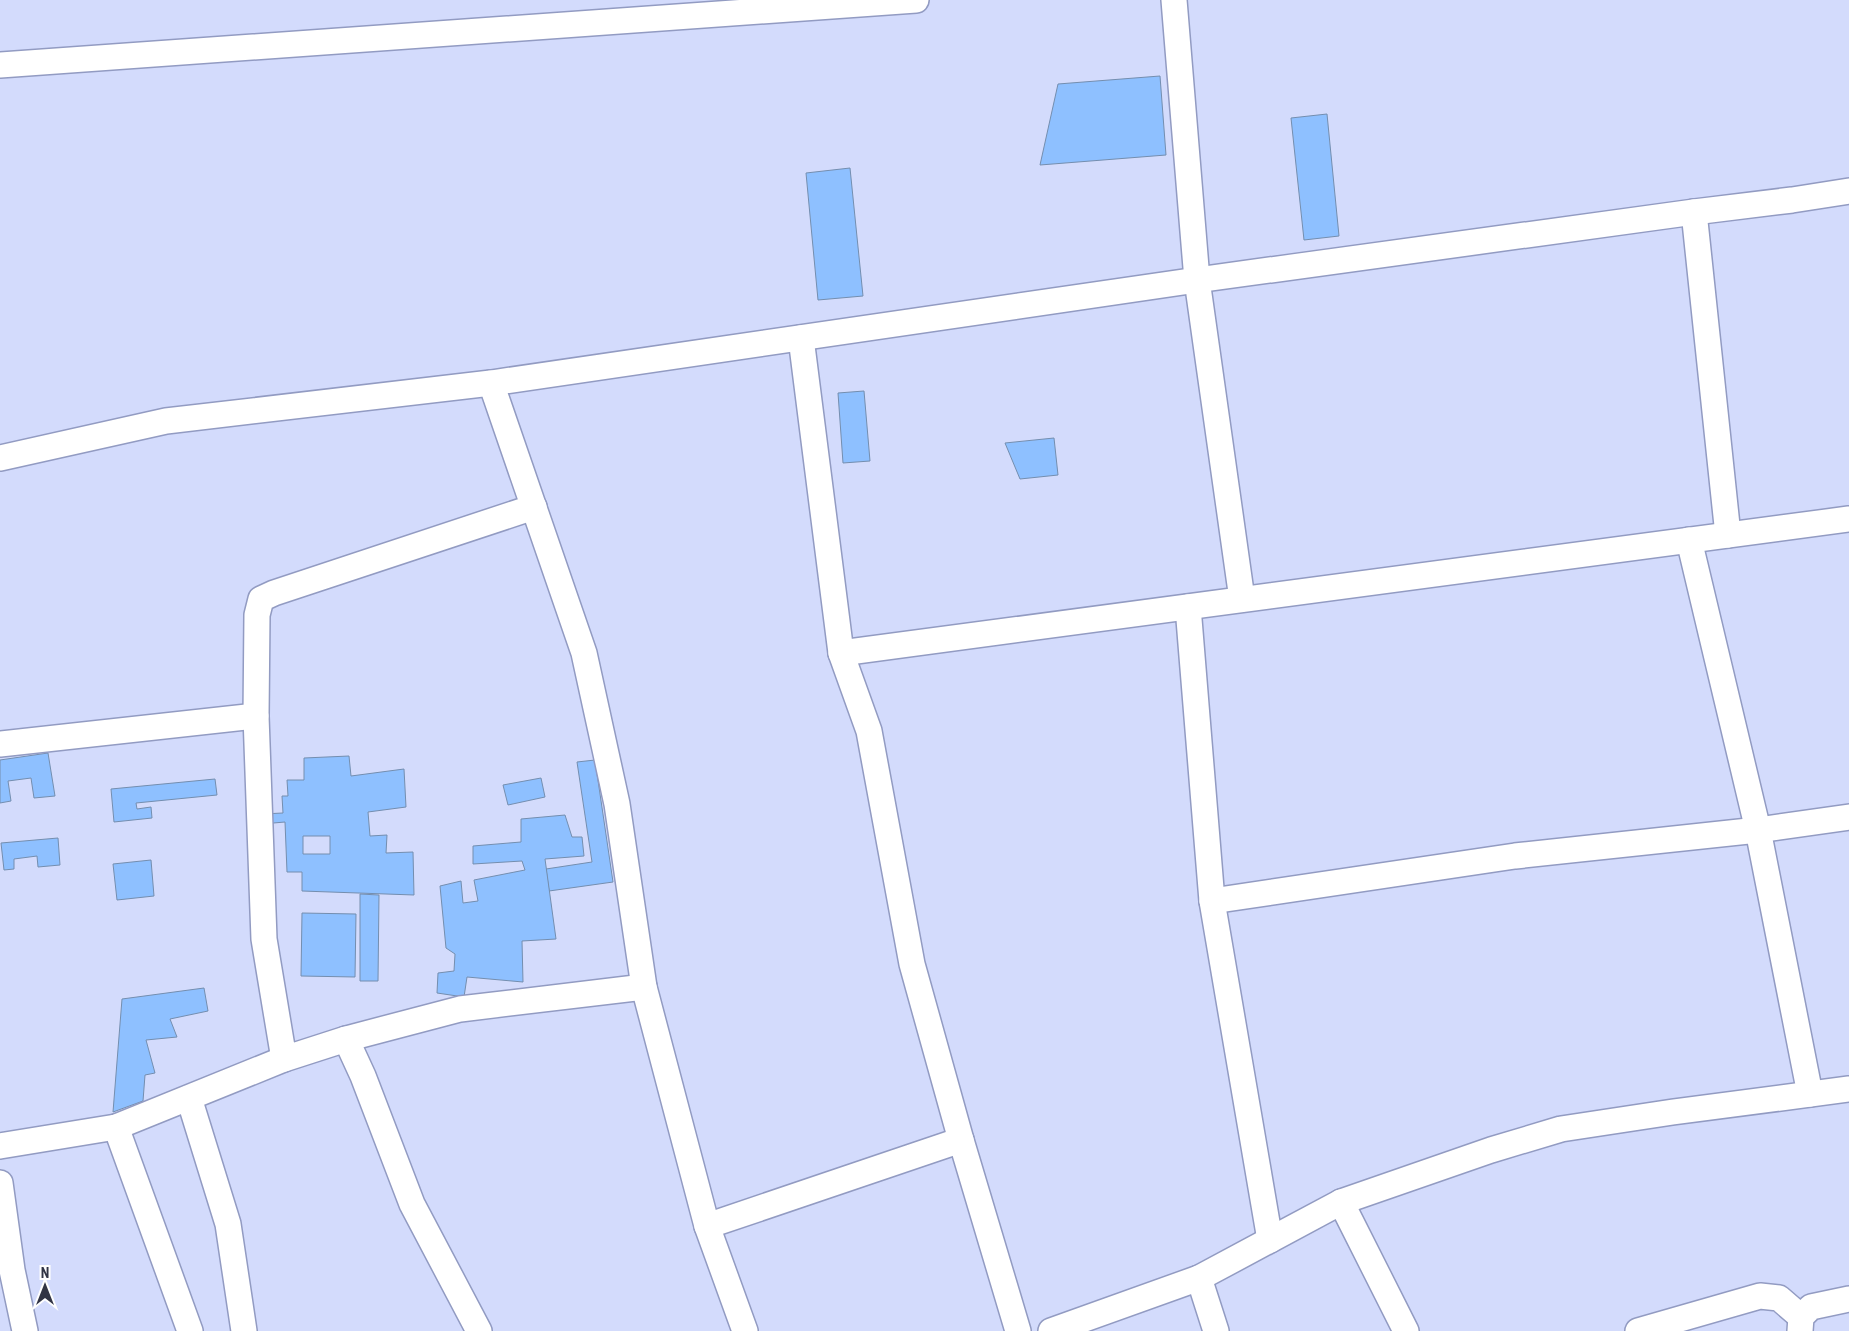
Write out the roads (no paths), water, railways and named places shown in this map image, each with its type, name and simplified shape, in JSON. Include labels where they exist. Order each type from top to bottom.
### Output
[{"type":"street","points":[[0,65],[916,0]]},
{"type":"street","points":[[1174,0],[1197,280],[1242,600]]},
{"type":"street","points":[[0,458],[166,421],[491,383],[1197,280],[1849,191]]},
{"type":"street","points":[[1694,212],[1728,535]]},
{"type":"street","points":[[801,338],[841,653],[869,732],[912,964],[961,1140],[1018,1331]]},
{"type":"street","points":[[491,383],[584,653],[617,804],[644,987],[707,1226],[745,1331]]},
{"type":"street","points":[[284,1060],[264,939],[256,716],[257,615],[261,600],[274,593],[534,507]]},
{"type":"street","points":[[841,653],[1849,519]]},
{"type":"street","points":[[1689,540],[1758,830],[1810,1094]]},
{"type":"street","points":[[1188,606],[1212,901],[1270,1240]]},
{"type":"street","points":[[0,744],[256,716]]},
{"type":"street","points":[[1212,901],[1515,856],[1758,830],[1849,817]]},
{"type":"street","points":[[0,1146],[116,1127],[284,1060],[346,1039],[460,1009],[644,987]]},
{"type":"street","points":[[346,1039],[363,1076],[412,1204],[479,1331]]},
{"type":"street","points":[[1051,1331],[1198,1278],[1341,1202],[1492,1150],[1561,1129],[1849,1089]]},
{"type":"street","points":[[188,1098],[228,1224],[244,1331]]},
{"type":"street","points":[[116,1127],[190,1331]]},
{"type":"street","points":[[707,1226],[961,1140]]},
{"type":"street","points":[[0,1184],[6,1271],[25,1331]]},
{"type":"street","points":[[1341,1202],[1406,1331]]},
{"type":"street","points":[[1198,1278],[1216,1331]]},
{"type":"street","points":[[1638,1331],[1760,1296],[1779,1298],[1800,1324],[1811,1306],[1849,1299]]}]
